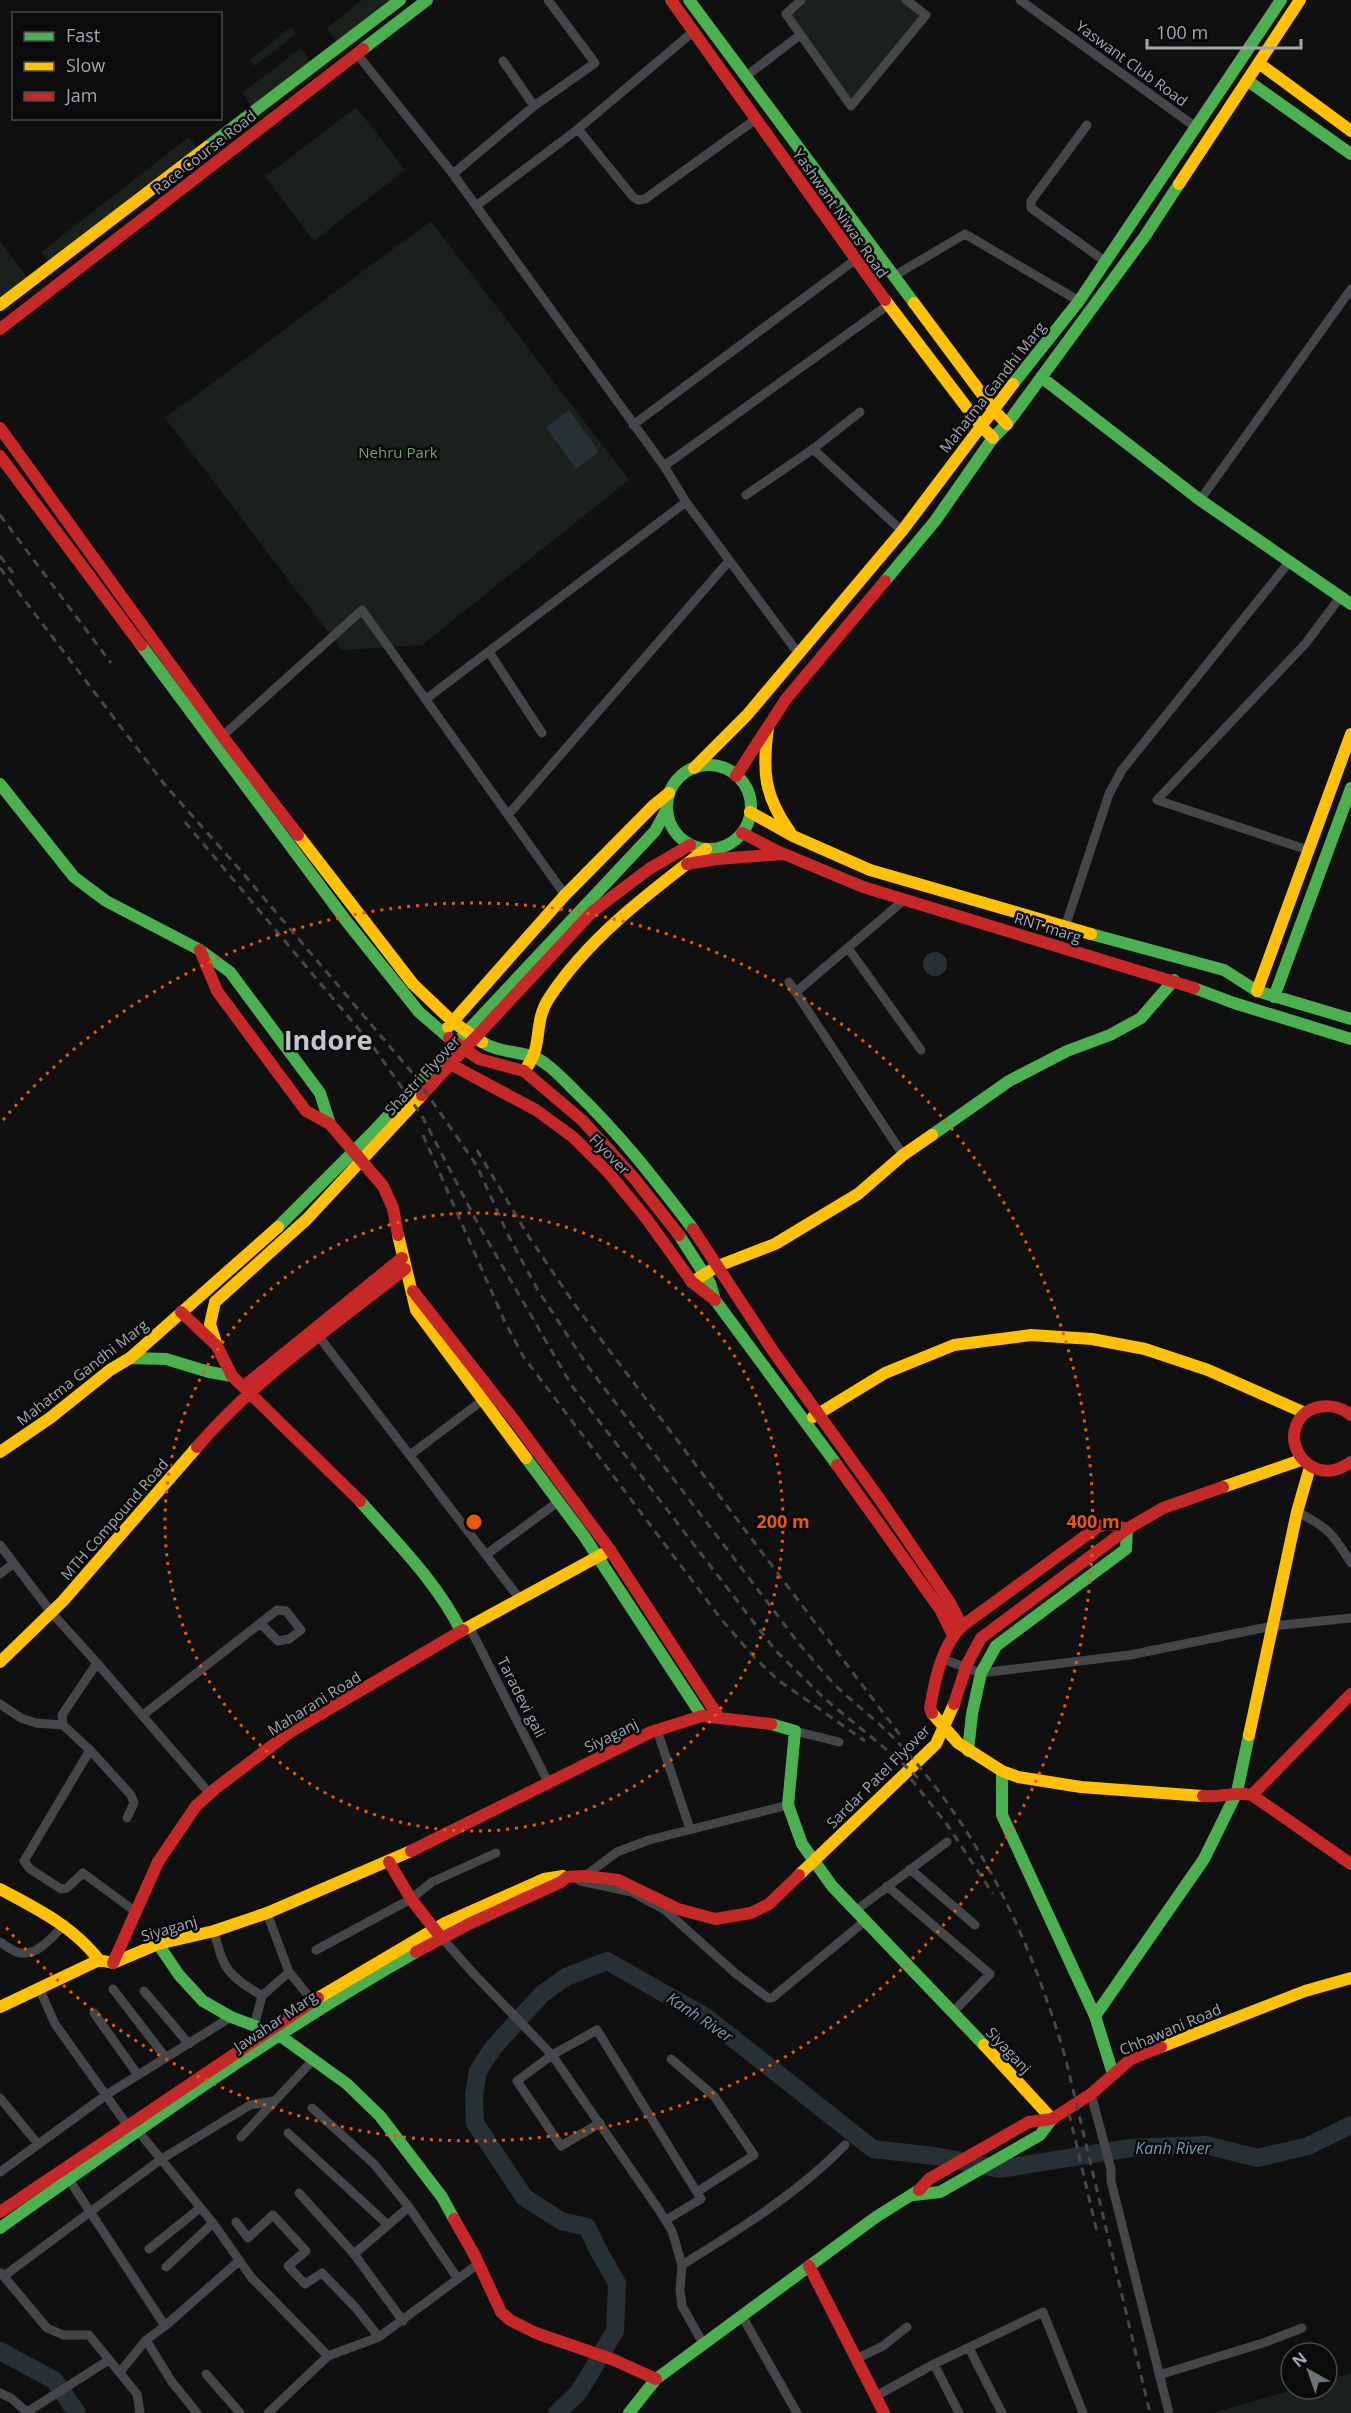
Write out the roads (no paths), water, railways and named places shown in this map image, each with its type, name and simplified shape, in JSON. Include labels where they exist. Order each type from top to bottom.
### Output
[{"type":"street","name":"Race Course Road","points":[[0,305],[400,0]]},
{"type":"street","name":"Race Course Road","points":[[0,329],[427,0]]},
{"type":"street","points":[[453,174],[534,106],[595,63],[548,0]]},
{"type":"street","name":"Yashwant Niwas Road","points":[[671,0],[888,305],[980,425],[993,438]]},
{"type":"street","name":"Yashwant Niwas Road","points":[[689,0],[993,409],[1007,424]]},
{"type":"street","points":[[801,0],[786,14],[851,106],[926,15],[906,0]]},
{"type":"street","name":"Yaswant Club Road","points":[[1020,0],[1197,128]]},
{"type":"street","name":"Mahatma Gandhi Marg","points":[[694,768],[747,715],[902,531],[980,425],[1079,301],[1281,0]]},
{"type":"street","points":[[736,776],[769,723],[808,670],[934,521],[993,438],[1007,424],[1145,236],[1300,0]]},
{"type":"street","points":[[476,206],[578,129],[694,31]]},
{"type":"street","points":[[745,76],[800,35]]},
{"type":"street","points":[[357,54],[453,174],[664,466],[686,502],[798,653]]},
{"type":"street","points":[[503,61],[534,106]]},
{"type":"street","points":[[1260,64],[1351,131]]},
{"type":"street","points":[[1260,89],[1271,72]]},
{"type":"street","points":[[1248,81],[1351,154]]},
{"type":"street","points":[[578,129],[633,197],[638,200],[645,199],[756,119]]},
{"type":"street","points":[[1087,125],[1031,201],[1031,208],[1106,262]]},
{"type":"street","points":[[894,276],[965,234],[1079,301]]},
{"type":"street","points":[[633,425],[855,260]]},
{"type":"street","points":[[1200,500],[1351,289]]},
{"type":"street","points":[[664,466],[888,305]]},
{"type":"street","points":[[1041,377],[1200,500],[1346,600],[1157,800],[1308,850]]},
{"type":"street","points":[[746,495],[813,449],[860,412]]},
{"type":"street","points":[[0,428],[347,922],[419,1012],[442,1033],[479,1059],[524,1071],[583,1121],[634,1178],[684,1241],[710,1283],[715,1300],[807,1421],[940,1609],[953,1635]]},
{"type":"street","points":[[813,449],[902,531]]},
{"type":"street","points":[[0,456],[218,740],[413,984],[453,1022],[489,1047],[535,1056],[563,1078],[597,1112],[653,1177],[718,1266],[773,1351],[819,1412],[949,1601],[962,1626]]},
{"type":"street","points":[[426,699],[686,502]]},
{"type":"street","points":[[508,815],[729,561]]},
{"type":"street","points":[[1065,927],[1109,794],[1122,770],[1290,561]]},
{"type":"street","points":[[218,740],[362,610],[565,895]]},
{"type":"street","points":[[489,652],[542,733]]},
{"type":"street","points":[[769,723],[764,756],[765,786],[774,810],[793,836]]},
{"type":"street","points":[[1258,986],[1351,734]]},
{"type":"street","points":[[442,1033],[565,895],[653,806],[669,793],[678,779],[694,768],[711,765],[728,770],[742,781],[750,796],[750,817],[742,833],[722,847],[706,849],[690,845],[678,836],[670,823],[667,809],[669,793]]},
{"type":"street","points":[[0,784],[74,877],[106,902],[200,950],[230,972],[320,1093],[330,1124]]},
{"type":"street","points":[[1276,992],[1351,788]]},
{"type":"street","name":"Shastri Flyover","points":[[181,1312],[291,1216],[355,1150],[655,831],[667,809]]},
{"type":"street","name":"RNT marg","points":[[750,812],[793,836],[870,870],[1065,927],[1224,970],[1258,986],[1351,1018]]},
{"type":"street","name":"RNT marg","points":[[742,833],[784,854],[863,887],[1174,980],[1234,1002],[1351,1039]]},
{"type":"street","name":"Shastri Flyover","points":[[217,1346],[210,1326],[210,1311],[214,1302],[307,1219],[592,912],[649,869],[690,845]]},
{"type":"street","points":[[524,1071],[535,1056],[538,1026],[545,1006],[578,960],[604,931],[706,849]]},
{"type":"street","points":[[686,864],[727,858],[784,854]]},
{"type":"street","points":[[796,992],[904,900]]},
{"type":"street","points":[[848,948],[921,1050]]},
{"type":"street","points":[[200,950],[217,991],[306,1111],[330,1124],[377,1177],[393,1208],[403,1264],[416,1310],[598,1557],[702,1716]]},
{"type":"street","points":[[391,977],[397,965]]},
{"type":"street","points":[[690,1278],[775,1244],[858,1194],[903,1155],[1009,1081],[1067,1051],[1110,1035],[1141,1018],[1174,980]]},
{"type":"street","points":[[789,982],[903,1155]]},
{"type":"street","name":"Flyover","points":[[452,1065],[536,1110],[573,1137],[608,1172],[690,1278],[715,1300]]},
{"type":"street","points":[[246,1390],[320,1338],[403,1264]]},
{"type":"street","points":[[246,1390],[403,1264]]},
{"type":"street","points":[[410,1288],[493,1393],[610,1550],[718,1716]]},
{"type":"street","points":[[181,1312],[217,1346],[232,1376],[363,1504],[416,1565],[465,1629]]},
{"type":"street","name":"Mahatma Gandhi Marg","points":[[0,1452],[50,1418],[110,1370],[130,1358],[181,1312]]},
{"type":"street","points":[[807,1421],[885,1373],[954,1345],[1031,1335],[1092,1339],[1145,1348],[1208,1371],[1305,1413]]},
{"type":"street","points":[[320,1338],[519,1598]]},
{"type":"street","points":[[130,1358],[166,1359],[209,1372],[232,1376]]},
{"type":"street","name":"MTH Compound Road","points":[[0,1662],[51,1612],[246,1390]]},
{"type":"street","points":[[410,1455],[483,1400]]},
{"type":"street","points":[[1351,1415],[1334,1405],[1314,1407],[1299,1420],[1294,1436],[1294,1444],[1305,1463],[1320,1471],[1331,1472],[1351,1462]]},
{"type":"street","points":[[1095,2016],[1204,1859],[1237,1792],[1297,1512],[1305,1463]]},
{"type":"street","name":"Sardar Patel Flyover","points":[[585,1876],[618,1880],[678,1909],[715,1919],[751,1913],[769,1904],[936,1744],[948,1726],[963,1672],[981,1638],[1115,1537],[1162,1508],[1305,1463]]},
{"type":"street","points":[[487,1554],[558,1502]]},
{"type":"street","points":[[1297,1512],[1319,1523],[1333,1534],[1351,1563]]},
{"type":"street","points":[[968,1750],[972,1714],[981,1673],[996,1646],[1125,1549],[1128,1540],[1127,1529],[1114,1524],[1099,1526],[962,1626],[953,1635],[936,1675],[930,1708],[935,1718],[968,1750],[1002,1771],[1018,1777],[1081,1787],[1213,1797],[1237,1792],[1251,1795],[1351,1864]]},
{"type":"street","points":[[0,1545],[51,1612],[98,1662],[210,1794]]},
{"type":"street","name":"Maharani Road","points":[[113,1963],[158,1862],[196,1806],[210,1794],[290,1732],[519,1598],[610,1550]]},
{"type":"street","points":[[0,1574],[14,1564]]},
{"type":"street","points":[[943,1659],[981,1673],[1130,1655],[1273,1626],[1351,1618]]},
{"type":"street","points":[[143,1715],[261,1624]]},
{"type":"street","name":"Taradevi gali","points":[[465,1629],[548,1782]]},
{"type":"street","points":[[63,1725],[62,1715],[98,1662]]},
{"type":"street","points":[[1251,1795],[1351,1694]]},
{"type":"street","points":[[0,1704],[21,1718],[36,1723],[63,1725],[90,1750],[131,1795],[134,1803],[128,1818]]},
{"type":"street","name":"Siyaganj","points":[[113,1963],[158,1944],[213,1931],[267,1913],[389,1862],[657,1730],[702,1716],[775,1724],[795,1731],[788,1805],[802,1844],[832,1886],[1052,2118]]},
{"type":"street","points":[[657,1730],[690,1829]]},
{"type":"street","points":[[795,1731],[839,1742]]},
{"type":"street","points":[[90,1750],[24,1861],[30,1869],[61,1889],[67,1888],[82,1874],[136,1912]]},
{"type":"street","points":[[1002,1771],[1002,1815],[1095,2016],[1113,2074]]},
{"type":"street","points":[[564,1880],[585,1876],[617,1852],[649,1840],[788,1805]]},
{"type":"street","points":[[855,1911],[947,1842]]},
{"type":"street","points":[[316,1950],[411,1899],[432,1882],[496,1853]]},
{"type":"street","points":[[389,1862],[411,1899],[437,1933],[552,2055],[666,2220],[672,2231],[682,2265],[680,2290],[682,2306],[704,2344]]},
{"type":"street","points":[[910,1869],[975,1925]]},
{"type":"street","name":"Jawahar Marg","points":[[0,2228],[65,2174],[315,2005],[501,1897],[560,1874],[564,1880]]},
{"type":"street","points":[[564,1880],[584,1881],[632,1892],[665,1910],[735,1973],[768,1998],[772,1998],[865,1921]]},
{"type":"street","points":[[887,1886],[990,1974],[953,2012]]},
{"type":"street","points":[[0,1889],[65,1924],[90,1947],[99,1960]]},
{"type":"street","points":[[267,1913],[289,1972],[315,2005]]},
{"type":"street","points":[[0,1942],[18,1953],[30,1953],[44,1946],[65,1924]]},
{"type":"street","points":[[213,1931],[225,1968],[237,1980],[262,1996]]},
{"type":"street","points":[[158,1944],[179,1975],[203,2001],[231,2017],[273,2033],[314,2059],[347,2084],[380,2116],[442,2197],[501,2312],[507,2318],[522,2327],[656,2379]]},
{"type":"street","points":[[0,2007],[99,1960],[113,1963]]},
{"type":"street","points":[[254,2026],[262,1996],[289,1972]]},
{"type":"street","name":"Chhawani Road","points":[[914,2195],[929,2179],[1014,2130],[1029,2122],[1052,2118],[1091,2094],[1131,2060],[1305,1991],[1351,1978]]},
{"type":"street","points":[[39,1988],[54,2024],[133,2130],[213,2223],[251,2277],[328,2356]]},
{"type":"street","points":[[113,1989],[166,2058]]},
{"type":"street","points":[[144,1991],[189,2044]]},
{"type":"street","points":[[94,2013],[138,2075]]},
{"type":"street","points":[[0,2172],[106,2095],[231,2017]]},
{"type":"street","points":[[600,2123],[564,2145],[559,2144],[517,2081],[552,2055],[597,2030],[701,2199],[666,2220]]},
{"type":"street","points":[[241,2137],[314,2059]]},
{"type":"street","points":[[670,2059],[714,2096],[754,2155],[697,2192]]},
{"type":"street","points":[[1091,2094],[1101,2126],[1111,2169],[1111,2181],[1169,2413]]},
{"type":"street","points":[[0,2098],[38,2144]]},
{"type":"street","points":[[140,2413],[137,2394],[89,2335],[63,2335],[47,2328],[2,2273],[160,2160],[250,2105],[274,2102]]},
{"type":"street","points":[[312,2108],[374,2164],[409,2207],[458,2279]]},
{"type":"street","points":[[633,2411],[656,2379],[876,2217],[914,2195],[940,2192],[1040,2135],[1052,2118]]},
{"type":"street","points":[[288,2133],[388,2225]]},
{"type":"street","points":[[682,2265],[764,2214],[818,2173],[845,2145]]},
{"type":"street","points":[[0,2212],[65,2174],[165,2326]]},
{"type":"street","points":[[299,2193],[354,2254],[403,2321]]},
{"type":"street","points":[[354,2254],[409,2207]]},
{"type":"street","points":[[149,2249],[200,2208]]},
{"type":"street","points":[[236,2222],[248,2238],[273,2215],[306,2251],[288,2266],[305,2284],[322,2273],[355,2307],[379,2337]]},
{"type":"street","points":[[166,2267],[213,2223]]},
{"type":"street","points":[[120,2372],[146,2340],[239,2261]]},
{"type":"street","points":[[268,2413],[328,2356],[379,2337],[478,2264]]},
{"type":"street","points":[[809,2266],[884,2413]]},
{"type":"street","points":[[876,2396],[934,2364],[1043,2312],[1083,2413]]},
{"type":"street","points":[[742,2316],[797,2413]]},
{"type":"street","points":[[856,2359],[883,2346],[907,2327]]},
{"type":"street","points":[[1159,2375],[1266,2342],[1302,2328]]},
{"type":"street","points":[[146,2340],[172,2382],[197,2413]]},
{"type":"street","points":[[969,2348],[1002,2413]]},
{"type":"street","points":[[0,2393],[11,2398],[27,2413],[109,2360]]},
{"type":"street","points":[[934,2364],[959,2413]]},
{"type":"street","points":[[206,2374],[240,2413]]},
{"type":"waterway","name":"Kanh River","points":[[557,2413],[579,2392],[615,2331],[617,2283],[587,2227],[561,2221],[524,2197],[475,2123],[474,2095],[478,2071],[493,2048],[542,1994],[566,1977],[607,1961],[706,2017],[873,2149],[935,2156],[1000,2169],[1130,2148],[1206,2145],[1257,2158],[1308,2146],[1351,2125]]},
{"type":"waterway","name":"Kanh River","points":[[0,2351],[54,2380],[77,2413]]},
{"type":"railway","points":[[0,515],[111,663]]},
{"type":"railway","points":[[0,556],[13,573]]},
{"type":"railway","points":[[0,568],[165,785],[414,1075],[477,1166],[509,1237],[539,1292],[589,1368],[800,1645],[836,1686],[903,1748],[958,1818],[1002,1894],[1021,1934],[1053,2017],[1066,2060],[1150,2413]]},
{"type":"railway","points":[[185,822],[372,1045],[422,1116],[478,1224],[572,1386],[775,1650],[825,1699],[898,1759],[922,1782]]},
{"type":"railway","points":[[423,1135],[504,1320],[523,1356],[721,1619],[754,1657],[778,1680],[865,1741]]},
{"type":"railway","points":[[477,1150],[529,1237],[575,1305],[900,1735]]},
{"type":"railway","points":[[911,1779],[946,1823],[993,1894]]},
{"type":"railway","points":[[1069,2113],[1098,2236]]},
{"type":"district","name":"Indore","points":[[328,1039]]},
{"type":"park label","name":"Nehru Park","points":[[398,452]]}]
